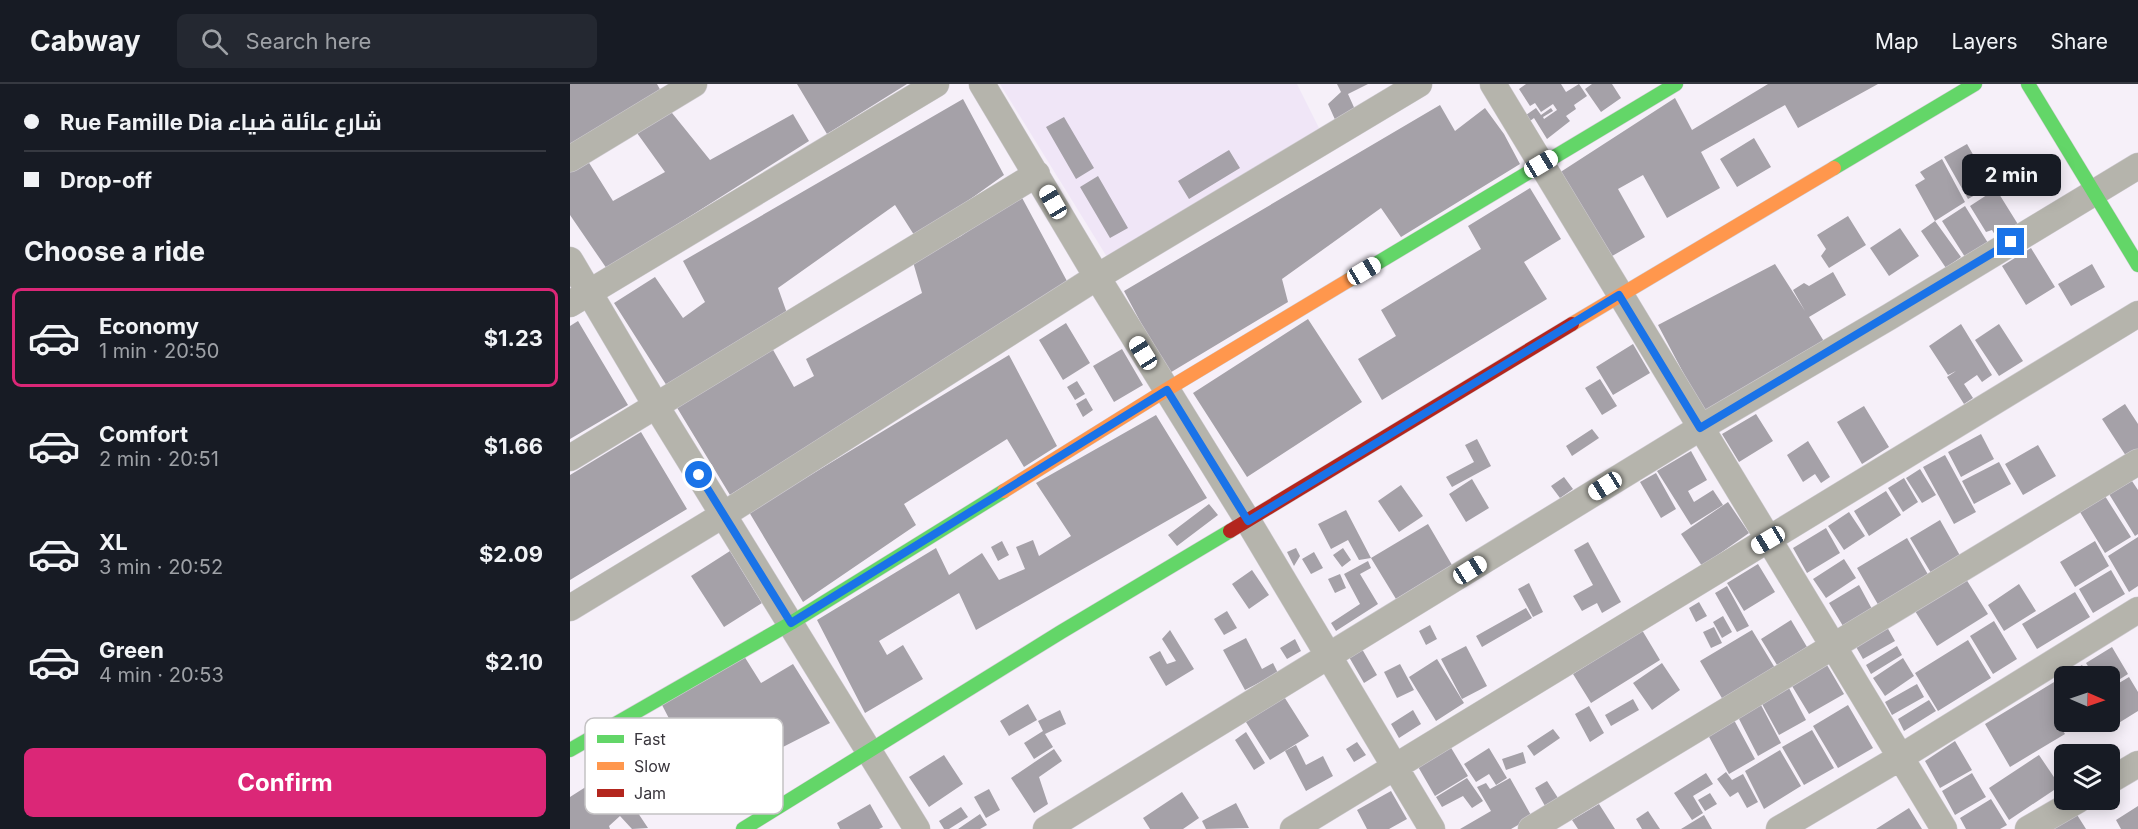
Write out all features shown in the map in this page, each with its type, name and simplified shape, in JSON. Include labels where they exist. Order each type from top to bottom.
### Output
[{"type":"street","points":[[570,159],[693,84]]},
{"type":"street","points":[[580,298],[936,84]]},
{"type":"street","points":[[982,84],[1096,277],[1248,521],[1432,829]]},
{"type":"street","points":[[570,608],[723,515],[1096,277],[1419,84]]},
{"type":"street","points":[[1493,84],[1944,829]]},
{"type":"street","points":[[626,718],[791,623],[1167,390],[1676,84]]},
{"type":"street","points":[[783,805],[1061,632],[1619,295],[1975,84]]},
{"type":"street","points":[[2028,84],[2138,265]]},
{"type":"street","points":[[1046,829],[1700,428],[2138,166]]},
{"type":"street","points":[[570,458],[1037,174]]},
{"type":"street","points":[[570,260],[580,298],[657,406],[917,829]]},
{"type":"street","points":[[1293,829],[2138,314]]},
{"type":"street","points":[[1531,829],[2138,462]]},
{"type":"street","points":[[1779,829],[2138,610]]},
{"type":"street","points":[[570,750],[585,741]]},
{"type":"street","points":[[2120,775],[2138,764]]},
{"type":"street","points":[[2028,829],[2061,810]]},
{"type":"street","points":[[744,829],[768,814]]},
{"type":"shaded area","points":[[1000,84],[1297,84],[1319,128],[1107,257]]},
{"type":"building","points":[[570,84],[657,84],[662,93],[570,148]]},
{"type":"building","points":[[797,84],[907,84],[827,134]]},
{"type":"building","points":[[1337,84],[1368,84],[1348,94],[1357,114],[1337,124],[1328,104],[1341,92]]},
{"type":"building","points":[[1526,84],[1561,84],[1566,92],[1579,84],[1587,96],[1574,105],[1576,109],[1566,116],[1570,121],[1547,139],[1534,118],[1530,121],[1526,115],[1536,108],[1541,115],[1551,108],[1553,111],[1543,117],[1544,119],[1557,110],[1553,104],[1541,112],[1535,103],[1530,106],[1519,89]]},
{"type":"building","points":[[1592,84],[1612,84],[1621,98],[1601,112],[1585,89]]},
{"type":"building","points":[[1768,84],[1878,84],[1798,128],[1785,105],[1701,152],[1720,188],[1667,218],[1643,175],[1618,189],[1645,237],[1607,259],[1559,173],[1675,98],[1692,130]]},
{"type":"building","points":[[963,99],[1004,175],[916,238],[895,205],[778,288],[788,316],[667,386],[614,303],[655,277],[683,318],[705,302],[683,261]]},
{"type":"building","points":[[1440,105],[1455,131],[1485,108],[1504,134],[1520,164],[1401,237],[1381,208],[1282,279],[1288,302],[1168,374],[1124,291]]},
{"type":"building","points":[[668,108],[710,160],[793,114],[809,141],[607,269],[570,215],[570,170],[586,158],[613,201],[665,172],[637,133]]},
{"type":"building","points":[[1064,117],[1094,168],[1076,179],[1046,127]]},
{"type":"building","points":[[1754,138],[1771,167],[1737,187],[1720,159]]},
{"type":"building","points":[[1967,144],[1991,186],[1968,199],[1944,157]]},
{"type":"building","points":[[1229,150],[1240,168],[1189,199],[1178,181]]},
{"type":"building","points":[[1942,159],[1965,202],[1935,221],[1915,185],[1925,179],[1920,172]]},
{"type":"building","points":[[1098,176],[1128,228],[1110,238],[1080,187]]},
{"type":"building","points":[[1530,188],[1561,239],[1524,262],[1547,299],[1382,400],[1358,359],[1396,336],[1381,310],[1481,249],[1468,226]]},
{"type":"building","points":[[1996,189],[2019,226],[1998,240],[1992,230],[1986,232],[1970,206]]},
{"type":"building","points":[[1020,194],[1068,283],[730,495],[676,406],[772,348],[794,387],[814,376],[806,359],[922,293],[913,262],[961,236]]},
{"type":"building","points":[[1965,206],[1988,243],[1965,257],[1942,221]]},
{"type":"building","points":[[1848,216],[1866,245],[1829,268],[1821,256],[1826,249],[1817,235]]},
{"type":"building","points":[[1935,221],[1961,257],[1946,268],[1921,231]]},
{"type":"building","points":[[1900,228],[1919,256],[1889,276],[1870,248]]},
{"type":"building","points":[[2031,248],[2055,287],[2026,305],[2002,266]]},
{"type":"building","points":[[1775,264],[1805,311],[1793,290],[1804,283],[1809,286],[1833,272],[1846,295],[1809,317],[1825,343],[1705,414],[1658,325]]},
{"type":"building","points":[[2092,264],[2105,287],[2071,306],[2058,284]]},
{"type":"building","points":[[1308,319],[1362,402],[1247,477],[1193,393]]},
{"type":"building","points":[[578,321],[628,405],[570,439],[570,326]]},
{"type":"building","points":[[1066,323],[1090,363],[1063,380],[1039,340]]},
{"type":"building","points":[[1961,324],[1992,375],[1982,382],[1977,375],[1964,384],[1973,398],[1964,404],[1947,377],[1956,371],[1948,375],[1929,346]]},
{"type":"building","points":[[1999,324],[2023,361],[1999,376],[1975,340]]},
{"type":"building","points":[[1633,344],[1650,373],[1613,395],[1596,367]]},
{"type":"building","points":[[1122,349],[1143,385],[1114,402],[1093,366]]},
{"type":"building","points":[[1009,355],[1057,446],[1024,467],[1007,439],[904,504],[916,525],[803,602],[749,512]]},
{"type":"building","points":[[1600,379],[1617,406],[1602,415],[1585,388]]},
{"type":"building","points":[[1077,381],[1085,394],[1075,400],[1067,387]]},
{"type":"building","points":[[1086,398],[1093,410],[1083,417],[1076,404]]},
{"type":"building","points":[[2125,404],[2138,424],[2138,453],[2128,459],[2102,419]]},
{"type":"building","points":[[1864,406],[1889,447],[1862,464],[1837,422]]},
{"type":"building","points":[[1756,414],[1773,441],[1739,462],[1722,434]]},
{"type":"building","points":[[1156,415],[1207,498],[976,630],[959,593],[879,641],[887,655],[903,645],[923,679],[865,713],[817,620],[936,548],[949,575],[982,553],[999,580],[1025,569],[1016,547],[1033,540],[1039,556],[1071,536],[1036,483]]},
{"type":"building","points":[[1592,429],[1599,438],[1572,456],[1566,446]]},
{"type":"building","points":[[641,432],[687,509],[570,580],[570,475]]},
{"type":"building","points":[[1981,434],[1994,459],[1961,477],[1948,452]]},
{"type":"building","points":[[1477,439],[1491,466],[1452,487],[1446,477],[1474,462],[1465,445]]},
{"type":"building","points":[[1808,441],[1830,477],[1821,483],[1815,474],[1803,482],[1787,455]]},
{"type":"building","points":[[2038,445],[2056,476],[2023,495],[2005,464]]},
{"type":"building","points":[[1691,451],[1707,480],[1688,491],[1694,502],[1713,490],[1723,505],[1691,525],[1657,471]]},
{"type":"building","points":[[1945,455],[1976,512],[1954,524],[1923,467]]},
{"type":"building","points":[[1999,462],[2011,484],[1974,504],[1962,481]]},
{"type":"building","points":[[1920,469],[1936,495],[1922,503],[1906,478]]},
{"type":"building","points":[[1656,473],[1676,509],[1661,518],[1640,482]]},
{"type":"building","points":[[1564,477],[1573,489],[1560,498],[1551,486]]},
{"type":"building","points":[[1904,478],[1918,502],[1903,512],[1888,488]]},
{"type":"building","points":[[1472,479],[1489,508],[1466,522],[1449,494]]},
{"type":"building","points":[[2132,481],[2138,490],[2138,534],[2135,536],[2109,494]]},
{"type":"building","points":[[1401,485],[1423,516],[1399,532],[1378,501]]},
{"type":"building","points":[[1886,491],[1901,515],[1869,536],[1854,511]]},
{"type":"building","points":[[2105,496],[2131,537],[2105,553],[2080,512]]},
{"type":"building","points":[[1728,502],[1749,533],[1702,566],[1681,534]]},
{"type":"building","points":[[1209,504],[1218,515],[1177,546],[1168,535]]},
{"type":"building","points":[[1346,510],[1371,558],[1359,560],[1348,540],[1331,549],[1318,524]]},
{"type":"building","points":[[1849,512],[1865,536],[1844,550],[1828,526]]},
{"type":"building","points":[[1940,520],[1963,561],[1934,578],[1910,538]]},
{"type":"building","points":[[1428,524],[1452,565],[1396,599],[1371,558]]},
{"type":"building","points":[[1826,528],[1840,553],[1807,573],[1793,548]]},
{"type":"building","points":[[2138,537],[2138,586],[2129,592],[2108,556]]},
{"type":"building","points":[[1907,538],[1930,578],[1880,608],[1857,568]]},
{"type":"building","points":[[1002,541],[1009,555],[998,561],[991,547]]},
{"type":"building","points":[[2095,541],[2109,566],[2075,587],[2060,562]]},
{"type":"building","points":[[1588,542],[1621,602],[1602,613],[1597,603],[1582,611],[1573,596],[1593,585],[1574,550]]},
{"type":"building","points":[[1296,548],[1300,556],[1294,566],[1287,552]]},
{"type":"building","points":[[1343,548],[1351,560],[1342,567],[1333,555]]},
{"type":"building","points":[[730,551],[762,603],[724,627],[691,576]]},
{"type":"building","points":[[1314,552],[1323,568],[1311,574],[1302,559]]},
{"type":"building","points":[[1844,559],[1856,578],[1826,598],[1813,579]]},
{"type":"building","points":[[1368,561],[1371,568],[1360,574],[1378,604],[1336,631],[1331,623],[1360,604],[1344,574]]},
{"type":"building","points":[[1758,564],[1775,592],[1744,611],[1727,583]]},
{"type":"building","points":[[1252,570],[1269,595],[1249,609],[1232,584]]},
{"type":"building","points":[[2111,570],[2125,594],[2093,613],[2079,589]]},
{"type":"building","points":[[1340,574],[1346,588],[1335,593],[1328,579]]},
{"type":"building","points":[[1966,579],[1988,614],[1937,646],[1915,611]]},
{"type":"building","points":[[1529,583],[1543,612],[1533,617],[1518,589]]},
{"type":"building","points":[[2019,584],[2036,611],[2004,631],[1988,605]]},
{"type":"building","points":[[1859,585],[1872,609],[1843,626],[1829,603]]},
{"type":"building","points":[[1727,586],[1749,626],[1737,632],[1715,593]]},
{"type":"building","points":[[2075,592],[2090,617],[2037,649],[2022,624]]},
{"type":"building","points":[[1699,602],[1707,616],[1696,622],[1689,608]]},
{"type":"building","points":[[1526,608],[1532,618],[1482,647],[1476,636]]},
{"type":"building","points":[[1227,611],[1237,628],[1224,635],[1214,619]]},
{"type":"building","points":[[1723,616],[1732,632],[1722,638],[1713,622]]},
{"type":"building","points":[[1791,620],[1807,647],[1777,665],[1761,639]]},
{"type":"building","points":[[1994,621],[2017,659],[1993,674],[1970,636]]},
{"type":"building","points":[[1430,625],[1437,639],[1426,645],[1419,631]]},
{"type":"building","points":[[1714,627],[1722,643],[1711,648],[1703,632]]},
{"type":"building","points":[[1887,627],[1895,641],[1863,659],[1855,645]]},
{"type":"building","points":[[1170,630],[1194,669],[1166,686],[1149,657],[1160,651],[1167,664],[1176,661],[1162,639]]},
{"type":"building","points":[[1642,630],[1660,660],[1591,703],[1573,674]]},
{"type":"building","points":[[1752,630],[1775,668],[1723,700],[1700,661]]},
{"type":"building","points":[[1246,638],[1262,669],[1273,663],[1278,673],[1245,690],[1223,650]]},
{"type":"building","points":[[1295,639],[1301,651],[1287,659],[1280,648]]},
{"type":"building","points":[[1968,640],[1991,678],[1938,711],[1915,673]]},
{"type":"building","points":[[1466,646],[1487,686],[1462,699],[1441,659]]},
{"type":"building","points":[[1897,646],[1902,655],[1871,674],[1866,665]]},
{"type":"building","points":[[2112,647],[2128,674],[2120,679],[2120,666],[2088,666],[2086,663]]},
{"type":"building","points":[[1362,649],[1377,675],[1364,683],[1349,657]]},
{"type":"building","points":[[744,656],[761,683],[793,664],[830,723],[783,747],[783,718],[669,718],[662,705]]},
{"type":"building","points":[[1903,658],[1914,676],[1885,696],[1873,678]]},
{"type":"building","points":[[1437,659],[1464,703],[1436,721],[1409,677]]},
{"type":"building","points":[[1662,663],[1680,690],[1652,710],[1633,683]]},
{"type":"building","points":[[1400,664],[1414,690],[1397,698],[1384,672]]},
{"type":"building","points":[[1827,665],[1844,694],[1809,714],[1792,686]]},
{"type":"building","points":[[2129,677],[2138,692],[2138,711],[2120,722],[2120,682]]},
{"type":"building","points":[[2054,682],[2054,732],[2065,734],[2010,767],[1985,724]]},
{"type":"building","points":[[1917,684],[1924,697],[1892,715],[1885,702]]},
{"type":"building","points":[[1789,688],[1806,720],[1779,735],[1762,704]]},
{"type":"building","points":[[1283,695],[1309,736],[1270,760],[1244,719]]},
{"type":"building","points":[[1633,699],[1639,710],[1611,726],[1605,715]]},
{"type":"building","points":[[1929,700],[1936,711],[1904,731],[1898,719]]},
{"type":"building","points":[[1028,704],[1037,720],[1009,736],[1000,721]]},
{"type":"building","points":[[1761,705],[1781,743],[1758,756],[1738,717]]},
{"type":"building","points":[[1848,705],[1873,748],[1838,768],[1813,726]]},
{"type":"building","points":[[1589,706],[1604,733],[1590,742],[1575,714]]},
{"type":"building","points":[[1060,710],[1066,724],[1045,734],[1053,747],[1034,759],[1024,743],[1043,731],[1038,721]]},
{"type":"building","points":[[1413,710],[1421,724],[1399,738],[1391,724]]},
{"type":"building","points":[[1734,720],[1755,759],[1729,774],[1708,735]]},
{"type":"building","points":[[1553,729],[1560,738],[1534,756],[1527,746]]},
{"type":"building","points":[[1812,730],[1834,768],[1804,785],[1782,747]]},
{"type":"building","points":[[1246,732],[1265,763],[1254,770],[1235,740]]},
{"type":"building","points":[[1955,741],[1972,770],[1940,788],[1925,761]]},
{"type":"building","points":[[1357,742],[1366,755],[1354,762],[1346,749]]},
{"type":"building","points":[[1296,745],[1306,765],[1323,756],[1333,776],[1306,791],[1285,751]]},
{"type":"building","points":[[1450,746],[1468,776],[1435,796],[1417,765]]},
{"type":"building","points":[[1489,748],[1507,778],[1496,785],[1489,774],[1476,782],[1464,764]]},
{"type":"building","points":[[1054,749],[1062,761],[1039,777],[1048,804],[1034,813],[1011,778]]},
{"type":"building","points":[[1780,750],[1801,786],[1764,809],[1745,771]]},
{"type":"building","points":[[1523,752],[1526,763],[1506,770],[1502,759]]},
{"type":"building","points":[[944,755],[963,784],[929,807],[909,777]]},
{"type":"building","points":[[2039,755],[2054,777],[2054,790],[2009,820],[1989,788]]},
{"type":"building","points":[[1726,772],[1732,780],[1743,774],[1758,802],[1747,808],[1738,792],[1730,797],[1717,779]]},
{"type":"building","points":[[1706,773],[1713,784],[1693,796],[1703,813],[1692,820],[1674,793]]},
{"type":"building","points":[[1972,773],[1986,797],[1955,815],[1942,791]]},
{"type":"building","points":[[1467,778],[1483,801],[1472,808],[1463,796],[1442,807],[1436,797]]},
{"type":"building","points":[[1510,778],[1532,817],[1511,829],[1460,829],[1491,811],[1477,787],[1486,783],[1490,789]]},
{"type":"building","points":[[1547,781],[1558,798],[1545,806],[1535,788]]},
{"type":"building","points":[[585,787],[585,814],[639,814],[648,828],[632,829],[620,816],[609,826],[610,829],[570,829],[570,797]]},
{"type":"building","points":[[989,789],[1000,810],[986,818],[974,797]]},
{"type":"building","points":[[1391,791],[1407,819],[1389,829],[1367,829],[1357,810]]},
{"type":"building","points":[[1182,792],[1199,818],[1183,829],[1150,829],[1143,818]]},
{"type":"building","points":[[1710,793],[1717,804],[1705,811],[1698,800]]},
{"type":"building","points":[[1991,799],[2007,825],[2000,829],[1966,829],[1960,818]]},
{"type":"building","points":[[1236,803],[1249,828],[1206,829],[1202,821]]},
{"type":"building","points":[[870,804],[883,827],[879,829],[840,829],[837,823]]},
{"type":"building","points":[[1599,804],[1615,829],[1578,829],[1572,820]]},
{"type":"building","points":[[2138,806],[2138,829],[2121,829],[2116,820]]},
{"type":"building","points":[[961,807],[968,817],[949,829],[944,829],[939,821]]},
{"type":"building","points":[[1909,808],[1922,829],[1876,829]]},
{"type":"building","points":[[2074,810],[2086,829],[2044,829]]},
{"type":"building","points":[[1648,811],[1660,829],[1642,829],[1636,819]]},
{"type":"building","points":[[980,814],[987,825],[980,829],[958,829]]},
{"type":"building","points":[[1704,815],[1712,829],[1681,829]]},
{"type":"traffic: fast","points":[[1349,280],[1676,84]]},
{"type":"traffic: fast","points":[[1834,168],[1975,84]]},
{"type":"traffic: fast","points":[[2028,84],[2138,265]]},
{"type":"traffic: fast","points":[[626,718],[791,623],[1004,491]]},
{"type":"traffic: fast","points":[[783,804],[1061,632],[1230,531]]},
{"type":"traffic: fast","points":[[570,750],[585,741]]},
{"type":"traffic: fast","points":[[743,829],[767,814]]},
{"type":"traffic: slow","points":[[1572,324],[1834,168]]},
{"type":"traffic: slow","points":[[1004,491],[1349,280]]},
{"type":"traffic: jam","points":[[1230,531],[1572,324]]},
{"type":"route","points":[[699,475],[791,623],[1167,390],[1248,521],[1619,295],[1700,428],[2011,242]]}]
